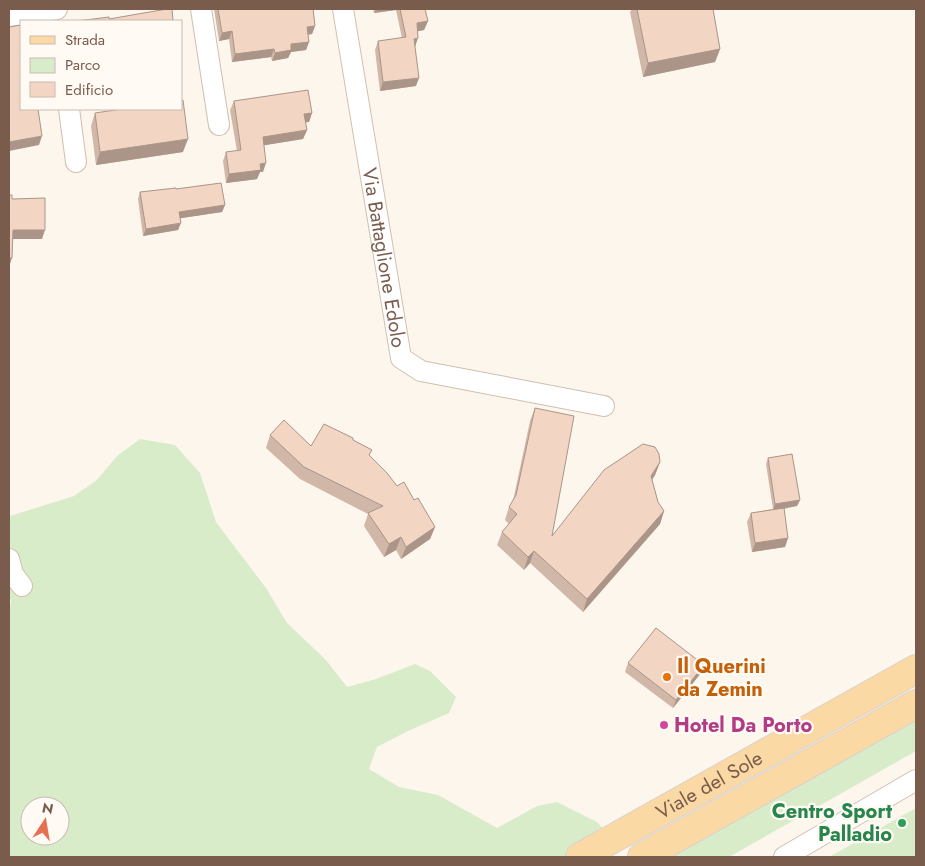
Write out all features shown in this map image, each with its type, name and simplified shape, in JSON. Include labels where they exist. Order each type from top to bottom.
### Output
[{"type":"main road","name":"Viale del Sole","points":[[580,857],[916,669]]},
{"type":"main road","name":"Viale del Sole","points":[[642,857],[916,704]]},
{"type":"street","points":[[9,16],[56,9]]},
{"type":"street","points":[[202,9],[220,125]]},
{"type":"street","name":"Via Battaglione Edolo","points":[[343,9],[401,358],[421,371],[604,406]]},
{"type":"street","points":[[69,110],[76,162]]},
{"type":"street","points":[[9,559],[13,574],[22,586]]},
{"type":"street","points":[[784,857],[916,780]]},
{"type":"green space","points":[[140,439],[175,445],[200,473],[216,522],[266,588],[287,623],[326,660],[347,687],[376,679],[415,664],[430,671],[456,697],[449,713],[377,747],[369,769],[399,787],[438,795],[497,828],[537,806],[557,802],[597,822],[612,839],[580,857],[9,857],[9,614],[11,602],[9,594],[9,520],[10,516],[74,496],[97,480],[117,456]]},
{"type":"green space","points":[[916,715],[916,751],[729,857],[662,857]]},
{"type":"green space","name":"Centro Sport Palladio","points":[[916,808],[916,857],[829,857]]},
{"type":"building","points":[[172,9],[173,20],[85,20],[109,17],[109,19]]},
{"type":"building","points":[[218,9],[313,9],[315,26],[307,27],[309,42],[291,44],[291,50],[275,53],[274,49],[235,54],[232,31],[222,33]]},
{"type":"building","points":[[400,9],[425,9],[428,21],[417,23],[418,38],[414,39],[419,78],[383,82],[378,41],[406,37]]},
{"type":"building","points":[[637,9],[713,9],[720,49],[648,63]]},
{"type":"building","points":[[20,25],[20,110],[38,110],[42,136],[9,142],[9,27]]},
{"type":"building","points":[[308,90],[312,113],[304,114],[307,130],[263,137],[266,163],[260,164],[261,170],[229,174],[226,152],[241,150],[234,101]]},
{"type":"building","points":[[183,100],[188,139],[100,152],[95,113],[115,110],[182,110]]},
{"type":"building","points":[[221,183],[225,205],[179,212],[181,223],[146,229],[140,192]]},
{"type":"building","points":[[9,195],[12,195],[12,199],[45,198],[45,230],[13,230],[12,258],[9,258]]},
{"type":"building","points":[[535,408],[574,416],[552,536],[604,470],[643,444],[655,447],[659,454],[660,462],[651,476],[658,502],[664,511],[587,599],[534,551],[528,557],[502,532],[517,514],[509,507],[516,495]]},
{"type":"building","points":[[284,420],[311,446],[324,424],[353,438],[353,440],[372,450],[369,455],[397,486],[404,482],[414,500],[418,498],[435,527],[406,547],[401,537],[389,544],[368,513],[383,506],[304,467],[270,435]]},
{"type":"building","points":[[792,454],[800,500],[775,504],[768,458]]},
{"type":"building","points":[[784,508],[788,538],[755,543],[751,513]]},
{"type":"building","points":[[656,628],[704,665],[676,700],[628,663]]},
{"type":"place","name":"Il Querini da Zemin","points":[[667,677]]},
{"type":"place","name":"Hotel Da Porto","points":[[664,725]]},
{"type":"place","name":"Centro Sport Palladio","points":[[902,823]]}]
